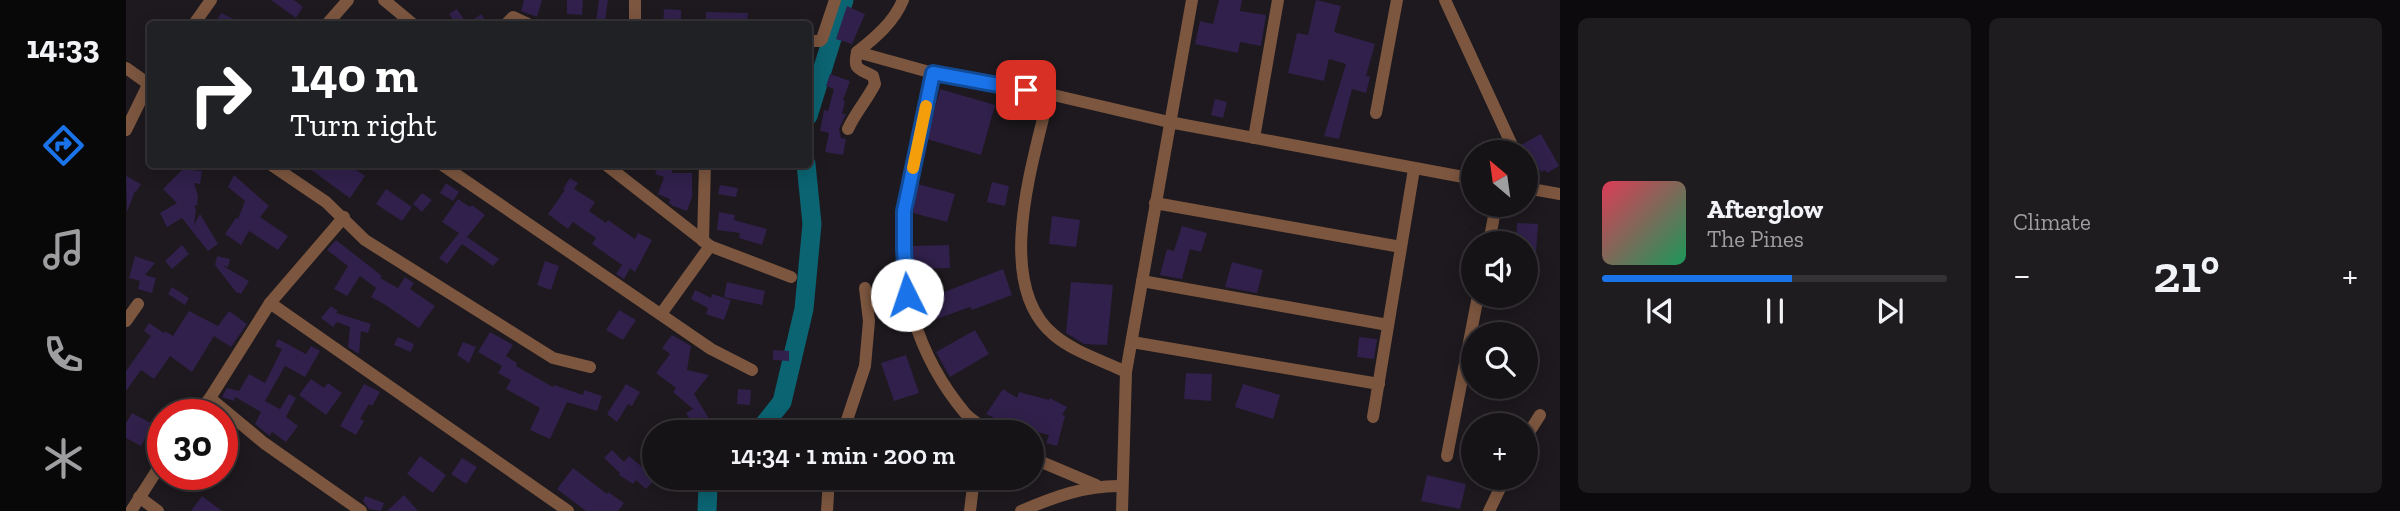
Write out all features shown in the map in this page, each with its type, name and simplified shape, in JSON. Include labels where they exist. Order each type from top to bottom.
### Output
[{"type":"street","points":[[196,21],[211,0]]},
{"type":"street","points":[[330,21],[348,0]]},
{"type":"street","points":[[384,0],[409,21]]},
{"type":"street","points":[[635,0],[635,21]]},
{"type":"street","points":[[812,40],[822,39],[835,0]]},
{"type":"street","points":[[848,130],[856,111],[876,84],[873,76],[854,64],[857,52],[874,39],[893,17],[903,0]]},
{"type":"street","points":[[1122,511],[1126,372],[1192,0]]},
{"type":"street","points":[[1254,138],[1278,0]]},
{"type":"street","points":[[1376,113],[1397,0]]},
{"type":"street","points":[[1445,0],[1509,140]]},
{"type":"street","points":[[857,52],[933,73],[1049,94],[1169,122],[1461,177]]},
{"type":"street","points":[[126,68],[147,81]]},
{"type":"street","points":[[933,73],[904,211],[907,295],[915,328],[932,364],[966,415],[973,420]]},
{"type":"street","points":[[126,130],[147,90]]},
{"type":"street","points":[[1049,94],[1021,223],[1020,251],[1026,288],[1037,314],[1054,335],[1126,372]]},
{"type":"street","points":[[276,168],[344,217],[365,240],[553,358],[590,367]]},
{"type":"street","points":[[446,168],[710,349],[752,370]]},
{"type":"street","points":[[609,168],[707,244],[791,277]]},
{"type":"street","points":[[661,314],[707,244],[705,168]]},
{"type":"street","points":[[1374,417],[1414,169]]},
{"type":"street","points":[[1538,190],[1560,194]]},
{"type":"street","points":[[1155,204],[1401,247]]},
{"type":"street","points":[[344,217],[270,303],[210,398],[264,443],[361,511]]},
{"type":"street","points":[[1142,281],[1388,326]]},
{"type":"street","points":[[847,420],[865,366],[869,321],[865,288]]},
{"type":"street","points":[[270,303],[568,511]]},
{"type":"street","points":[[126,321],[138,304]]},
{"type":"street","points":[[1447,456],[1476,308]]},
{"type":"street","points":[[1132,342],[1379,384]]},
{"type":"street","points":[[966,415],[967,420]]},
{"type":"street","points":[[1044,463],[1096,485]]},
{"type":"street","points":[[131,511],[147,485]]},
{"type":"street","points":[[1021,511],[1096,485],[1122,486]]},
{"type":"street","points":[[827,511],[828,490]]},
{"type":"street","points":[[970,511],[973,490]]},
{"type":"street","points":[[1489,511],[1499,490]]},
{"type":"street","points":[[139,497],[158,511]]},
{"type":"building","points":[[271,0],[294,0],[303,7],[296,18]]},
{"type":"building","points":[[524,0],[542,0],[537,17],[521,11]]},
{"type":"building","points":[[567,0],[583,0],[582,15],[567,14]]},
{"type":"building","points":[[599,0],[608,0],[605,21],[596,21]]},
{"type":"building","points":[[1219,0],[1242,0],[1240,11],[1266,15],[1261,46],[1240,42],[1238,53],[1195,44],[1200,21],[1213,24]]},
{"type":"building","points":[[1316,0],[1341,6],[1334,32],[1375,44],[1366,76],[1370,77],[1366,93],[1352,89],[1339,139],[1324,136],[1346,64],[1329,59],[1324,81],[1288,73],[1297,33],[1308,35]]},
{"type":"building","points":[[847,6],[865,14],[852,44],[836,39]]},
{"type":"building","points":[[457,9],[465,21],[454,21],[449,14]]},
{"type":"building","points":[[664,9],[681,10],[681,21],[663,21]]},
{"type":"building","points":[[706,12],[748,13],[747,21],[706,21]]},
{"type":"building","points":[[221,13],[238,21],[217,21]]},
{"type":"building","points":[[481,14],[486,21],[471,21]]},
{"type":"building","points":[[830,74],[850,81],[843,100],[842,114],[846,114],[839,129],[841,138],[846,139],[843,155],[825,152],[829,133],[820,131],[824,110],[828,111],[834,89],[826,86]]},
{"type":"building","points":[[940,89],[995,105],[981,155],[927,139]]},
{"type":"building","points":[[1215,99],[1227,102],[1223,118],[1211,115]]},
{"type":"building","points":[[1541,134],[1559,166],[1547,173],[1545,170],[1538,171],[1538,140],[1530,140]]},
{"type":"building","points":[[309,168],[354,168],[365,176],[350,198]]},
{"type":"building","points":[[657,168],[673,168],[672,173],[692,173],[692,197],[687,211],[673,206],[669,203],[670,199],[658,194],[664,177],[655,174]]},
{"type":"building","points":[[183,169],[202,171],[200,184],[194,183],[198,196],[197,205],[194,206],[194,225],[200,214],[218,244],[208,251],[182,218],[167,227],[160,213],[177,203],[163,189]]},
{"type":"building","points":[[234,175],[269,206],[260,217],[288,236],[278,250],[249,231],[241,245],[225,234],[236,218],[238,219],[245,201],[228,187]]},
{"type":"building","points":[[126,176],[141,184],[135,191],[127,212]]},
{"type":"building","points":[[570,178],[578,183],[574,189],[595,202],[589,211],[606,223],[608,220],[635,239],[638,233],[652,240],[635,272],[630,268],[624,279],[616,274],[622,265],[592,244],[596,238],[573,222],[568,229],[548,214]]},
{"type":"building","points":[[992,182],[1009,186],[1005,206],[987,202]]},
{"type":"building","points":[[446,183],[459,192],[453,201],[440,193]]},
{"type":"building","points":[[918,184],[955,194],[947,222],[913,213]]},
{"type":"building","points":[[720,185],[738,188],[736,197],[718,194]]},
{"type":"building","points":[[386,189],[412,207],[402,221],[376,204]]},
{"type":"building","points":[[422,193],[432,200],[422,212],[413,204]]},
{"type":"building","points":[[458,199],[485,215],[467,237],[499,259],[493,266],[462,244],[447,264],[439,258],[459,233],[442,222]]},
{"type":"building","points":[[719,212],[735,215],[734,220],[767,229],[762,245],[739,238],[740,233],[717,230]]},
{"type":"building","points":[[1052,216],[1080,220],[1076,247],[1049,244]]},
{"type":"building","points":[[1517,223],[1538,224],[1538,231],[1517,231]]},
{"type":"building","points":[[1182,226],[1207,233],[1201,252],[1190,249],[1182,279],[1160,275],[1167,249],[1174,251]]},
{"type":"building","points":[[336,240],[382,276],[380,278],[398,288],[405,277],[414,283],[410,289],[435,306],[419,328],[371,297],[376,288],[360,276],[347,296],[334,289],[348,266],[327,250]]},
{"type":"building","points":[[182,245],[189,254],[172,269],[165,261]]},
{"type":"building","points":[[949,245],[950,268],[913,269],[911,246]]},
{"type":"building","points":[[135,256],[155,263],[145,275],[156,278],[152,293],[138,289],[140,281],[129,278]]},
{"type":"building","points":[[217,256],[230,259],[228,267],[223,266],[249,281],[241,294],[236,292],[215,265]]},
{"type":"building","points":[[545,261],[559,266],[551,290],[537,285]]},
{"type":"building","points":[[1232,262],[1263,270],[1257,293],[1225,287]]},
{"type":"building","points":[[1003,269],[1012,295],[926,323],[919,302]]},
{"type":"building","points":[[727,282],[765,291],[762,305],[724,297]]},
{"type":"building","points":[[1071,282],[1113,285],[1107,345],[1084,344],[1066,333]]},
{"type":"building","points":[[172,287],[189,298],[185,305],[168,294]]},
{"type":"building","points":[[695,290],[711,298],[712,294],[731,300],[724,320],[706,314],[708,308],[691,299]]},
{"type":"building","points":[[331,306],[338,311],[336,313],[371,324],[368,333],[361,331],[359,354],[348,347],[350,327],[337,322],[333,327],[321,318]]},
{"type":"building","points":[[619,310],[636,320],[623,340],[606,330]]},
{"type":"building","points":[[189,311],[218,326],[229,311],[247,324],[231,347],[214,336],[192,372],[170,356],[154,379],[141,370],[126,391],[126,371],[151,336],[144,331],[149,323],[173,336]]},
{"type":"building","points":[[975,330],[989,354],[950,377],[936,352]]},
{"type":"building","points":[[490,332],[513,345],[506,356],[517,363],[516,366],[553,387],[554,385],[583,395],[584,390],[602,396],[597,411],[567,402],[550,439],[530,430],[540,408],[506,389],[511,380],[498,373],[502,366],[478,352]]},
{"type":"building","points":[[672,335],[691,346],[687,370],[709,375],[694,394],[710,420],[691,420],[686,413],[693,409],[673,392],[676,388],[656,373],[670,354],[662,348]]},
{"type":"building","points":[[398,337],[414,344],[411,352],[394,345]]},
{"type":"building","points":[[1359,337],[1377,339],[1374,359],[1357,357]]},
{"type":"building","points":[[278,339],[306,354],[311,346],[320,351],[305,377],[285,366],[265,401],[280,409],[289,394],[296,398],[286,417],[298,426],[286,442],[272,432],[270,436],[255,424],[261,412],[235,397],[222,397],[227,388],[239,391],[249,374],[265,383],[282,349],[275,346]]},
{"type":"building","points":[[463,342],[476,347],[469,363],[457,355]]},
{"type":"building","points":[[773,350],[789,351],[789,361],[773,360]]},
{"type":"building","points":[[906,355],[919,393],[894,401],[881,363]]},
{"type":"building","points":[[1186,373],[1212,374],[1211,401],[1184,399]]},
{"type":"building","points":[[311,379],[324,388],[328,383],[342,393],[326,415],[299,395]]},
{"type":"building","points":[[364,384],[380,392],[360,419],[364,421],[356,435],[340,426]]},
{"type":"building","points":[[626,384],[640,392],[632,406],[628,404],[617,422],[607,414]]},
{"type":"building","points":[[1243,384],[1280,395],[1273,419],[1235,407]]},
{"type":"building","points":[[738,389],[751,390],[750,405],[737,404]]},
{"type":"building","points":[[1003,389],[1017,398],[1019,392],[1049,400],[1050,398],[1067,407],[1062,415],[1065,416],[1057,446],[1046,443],[1049,435],[1044,434],[1044,420],[999,420],[986,414]]},
{"type":"building","points":[[132,413],[147,421],[147,435],[141,446],[126,438],[126,423]]},
{"type":"building","points":[[612,450],[624,462],[629,456],[642,467],[642,485],[636,480],[633,484],[619,475],[604,458]]},
{"type":"building","points":[[420,456],[446,475],[433,493],[407,474]]},
{"type":"building","points":[[462,458],[477,467],[466,484],[451,474]]},
{"type":"building","points":[[573,468],[607,494],[608,492],[624,503],[618,511],[586,511],[557,489]]},
{"type":"building","points":[[1427,475],[1461,483],[1461,490],[1465,490],[1460,509],[1421,501]]},
{"type":"building","points":[[404,495],[418,511],[387,511]]},
{"type":"building","points":[[202,496],[222,511],[191,511]]},
{"type":"building","points":[[365,496],[384,503],[381,511],[369,509],[363,501]]},
{"type":"waterway","points":[[812,103],[844,0]]},
{"type":"waterway","points":[[768,420],[782,402],[804,309],[812,224],[806,168]]},
{"type":"waterway","points":[[707,511],[708,490]]},
{"type":"slow traffic","points":[[913,168],[926,106]]},
{"type":"route","points":[[907,295],[904,211],[933,73],[1026,90]]}]
